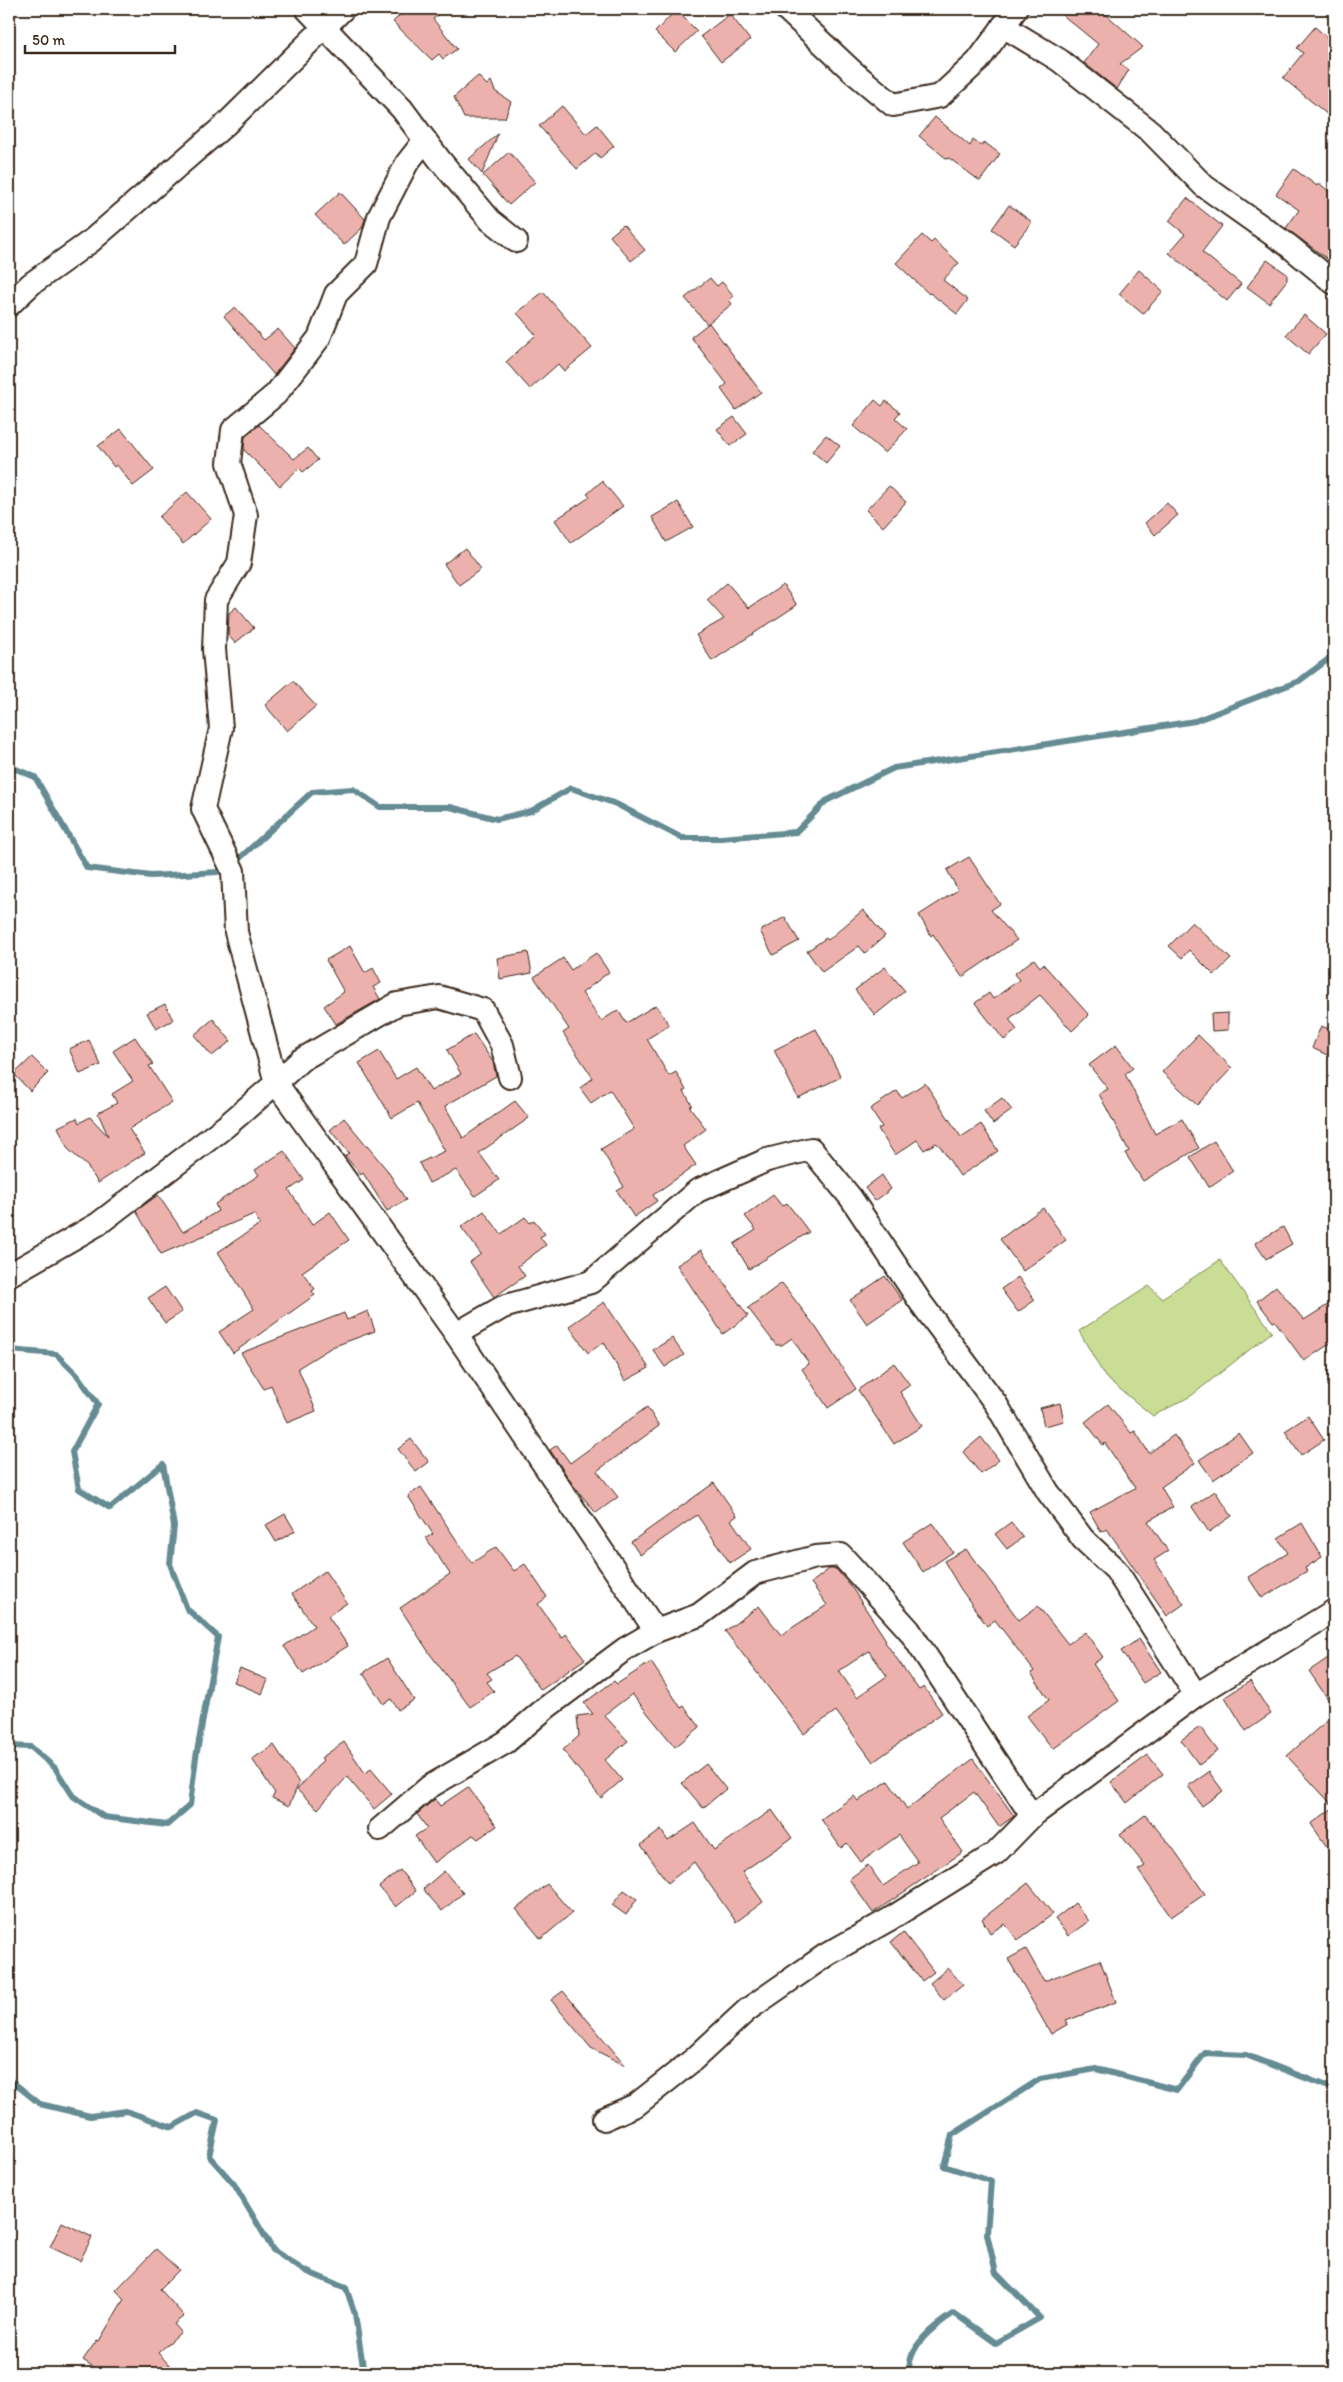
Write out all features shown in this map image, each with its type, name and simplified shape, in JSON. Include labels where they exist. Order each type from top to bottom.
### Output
[{"type":"street","points":[[307,9],[402,109],[490,220],[516,241]]},
{"type":"street","points":[[9,305],[31,284],[91,240],[225,125],[343,9]]},
{"type":"street","points":[[786,9],[852,71],[893,105],[940,96],[978,61],[1009,18],[1151,132],[1204,186],[1288,246],[1334,283]]},
{"type":"street","points":[[425,140],[407,164],[379,217],[366,264],[336,294],[319,338],[276,394],[233,430],[229,463],[246,516],[239,563],[216,600],[214,649],[222,728],[203,809],[229,861],[236,932],[276,1082],[456,1334],[656,1631]]},
{"type":"street","points":[[9,1275],[98,1224],[226,1126],[301,1060],[397,1004],[439,997],[483,1010],[502,1044],[510,1077]]},
{"type":"street","points":[[456,1334],[503,1307],[591,1282],[697,1191],[767,1160],[811,1149],[851,1198],[921,1303],[996,1404],[1048,1492],[1084,1538],[1116,1570],[1196,1695]]},
{"type":"street","points":[[380,1829],[430,1787],[506,1742],[547,1707],[625,1649],[656,1631],[699,1615],[755,1573],[816,1557],[841,1555],[909,1630],[1032,1816]]},
{"type":"street","points":[[604,2119],[636,2104],[692,2060],[747,2010],[826,1955],[890,1919],[996,1853],[1032,1816],[1196,1695],[1334,1611]]},
{"type":"green space","points":[[1220,1260],[1272,1332],[1191,1396],[1153,1416],[1105,1377],[1079,1331],[1149,1286],[1162,1298]]},
{"type":"building","points":[[406,9],[445,9],[433,19],[457,49],[443,59],[439,54],[432,60],[393,22]]},
{"type":"building","points":[[1055,9],[1100,9],[1143,47],[1120,64],[1129,70],[1117,89],[1084,63],[1098,44]]},
{"type":"building","points":[[676,10],[697,31],[675,52],[655,32]]},
{"type":"building","points":[[730,14],[750,40],[721,62],[701,36]]},
{"type":"building","points":[[1315,27],[1334,43],[1334,120],[1283,78],[1303,53],[1297,48]]},
{"type":"building","points":[[478,76],[487,85],[491,81],[495,91],[511,102],[505,118],[464,118],[454,97]]},
{"type":"building","points":[[562,106],[586,134],[597,125],[614,146],[600,158],[596,153],[577,169],[539,126]]},
{"type":"building","points":[[935,117],[970,146],[973,140],[981,146],[984,142],[1000,154],[980,181],[949,158],[947,159],[919,136]]},
{"type":"building","points":[[498,134],[482,174],[469,159]]},
{"type":"building","points":[[509,152],[535,182],[509,205],[483,175]]},
{"type":"building","points":[[1294,169],[1317,186],[1319,183],[1334,196],[1334,264],[1286,228],[1299,210],[1276,194]]},
{"type":"building","points":[[340,192],[365,219],[362,228],[344,245],[315,215]]},
{"type":"building","points":[[1187,198],[1222,226],[1202,252],[1241,284],[1227,301],[1169,253],[1185,234],[1169,221]]},
{"type":"building","points":[[1009,205],[1032,222],[1014,245],[992,229]]},
{"type":"building","points":[[623,225],[645,250],[631,261],[610,236]]},
{"type":"building","points":[[922,235],[931,243],[934,240],[959,263],[943,280],[968,300],[957,314],[929,294],[896,263]]},
{"type":"building","points":[[1267,260],[1287,274],[1287,280],[1269,303],[1247,287]]},
{"type":"building","points":[[1139,270],[1163,291],[1143,314],[1119,294]]},
{"type":"building","points":[[710,278],[717,286],[722,282],[734,296],[729,300],[732,304],[707,324],[685,298]]},
{"type":"building","points":[[543,292],[592,348],[564,371],[558,364],[530,389],[506,362],[536,335],[517,313]]},
{"type":"building","points":[[235,307],[264,340],[278,329],[295,348],[274,375],[224,316]]},
{"type":"building","points":[[1304,315],[1326,334],[1308,354],[1286,335]]},
{"type":"building","points":[[709,323],[761,392],[736,410],[721,389],[727,384],[691,337]]},
{"type":"building","points":[[875,400],[882,406],[886,401],[900,412],[895,418],[907,429],[885,453],[853,426]]},
{"type":"building","points":[[734,417],[747,434],[730,446],[717,429]]},
{"type":"building","points":[[259,425],[294,459],[308,448],[318,460],[303,472],[299,468],[280,486],[244,450],[245,437]]},
{"type":"building","points":[[121,429],[154,470],[133,486],[117,465],[114,467],[98,446]]},
{"type":"building","points":[[826,435],[840,446],[826,463],[812,451]]},
{"type":"building","points":[[602,481],[623,506],[571,543],[555,520],[590,497],[587,494]]},
{"type":"building","points":[[889,486],[906,502],[883,527],[866,510]]},
{"type":"building","points":[[187,492],[211,519],[183,544],[159,517]]},
{"type":"building","points":[[678,502],[693,527],[666,542],[652,517]]},
{"type":"building","points":[[1167,503],[1178,515],[1155,535],[1145,523]]},
{"type":"building","points":[[465,548],[481,569],[459,585],[444,564]]},
{"type":"building","points":[[727,583],[749,608],[783,585],[797,605],[712,661],[696,635],[724,619],[707,600]]},
{"type":"building","points":[[236,607],[254,628],[235,643],[228,635],[229,613]]},
{"type":"building","points":[[293,681],[316,706],[287,731],[265,705]]},
{"type":"building","points":[[969,857],[1000,904],[991,910],[1017,940],[962,977],[933,934],[931,936],[919,915],[958,890],[947,870]]},
{"type":"building","points":[[863,910],[885,936],[865,953],[859,946],[822,972],[807,951],[826,938],[828,940]]},
{"type":"building","points":[[785,917],[799,941],[773,955],[760,931]]},
{"type":"building","points":[[1192,922],[1231,959],[1214,975],[1189,950],[1182,958],[1169,946]]},
{"type":"building","points":[[350,946],[365,973],[373,968],[381,983],[373,987],[380,999],[336,1024],[324,1006],[344,992],[326,960]]},
{"type":"building","points":[[528,952],[532,973],[500,979],[497,958]]},
{"type":"building","points":[[596,953],[609,972],[582,993],[601,1021],[618,1010],[626,1023],[656,1005],[669,1025],[647,1039],[669,1076],[676,1072],[692,1105],[690,1107],[706,1129],[683,1146],[696,1165],[653,1195],[657,1201],[634,1217],[617,1191],[624,1187],[601,1149],[634,1129],[610,1090],[591,1103],[580,1088],[593,1078],[563,1033],[569,1029],[534,977],[563,958],[571,970]]},
{"type":"building","points":[[1034,959],[1040,967],[1043,964],[1089,1015],[1072,1031],[1040,995],[1009,1019],[1017,1030],[1004,1040],[975,1003],[989,993],[993,999],[1019,980],[1014,974]]},
{"type":"building","points":[[885,967],[905,991],[875,1015],[855,990]]},
{"type":"building","points":[[165,1004],[173,1020],[156,1029],[147,1013]]},
{"type":"building","points":[[1228,1013],[1228,1030],[1212,1031],[1211,1014]]},
{"type":"building","points":[[213,1019],[231,1041],[212,1056],[194,1035]]},
{"type":"building","points":[[1321,1026],[1334,1031],[1334,1058],[1312,1048]]},
{"type":"building","points":[[816,1029],[841,1077],[798,1098],[774,1050]]},
{"type":"building","points":[[474,1034],[493,1062],[496,1076],[445,1106],[463,1138],[515,1101],[529,1118],[479,1153],[499,1180],[475,1196],[456,1170],[429,1183],[419,1163],[445,1151],[417,1103],[392,1118],[359,1063],[379,1051],[396,1079],[416,1067],[431,1091],[461,1074],[447,1050]]},
{"type":"building","points":[[1198,1035],[1232,1068],[1197,1105],[1162,1072]]},
{"type":"building","points":[[135,1037],[153,1064],[149,1066],[172,1102],[129,1129],[145,1153],[98,1183],[88,1167],[68,1149],[58,1127],[77,1118],[79,1123],[90,1117],[108,1136],[98,1113],[117,1103],[112,1094],[133,1081],[113,1051]]},
{"type":"building","points":[[89,1040],[101,1065],[80,1074],[69,1049]]},
{"type":"building","points":[[1116,1045],[1133,1068],[1125,1074],[1155,1134],[1182,1119],[1199,1148],[1143,1181],[1125,1153],[1129,1151],[1099,1094],[1108,1089],[1089,1065]]},
{"type":"building","points":[[32,1057],[48,1073],[30,1091],[14,1074]]},
{"type":"building","points":[[925,1083],[961,1137],[981,1124],[998,1151],[960,1176],[936,1143],[924,1150],[917,1140],[895,1155],[878,1129],[882,1127],[870,1109],[897,1091],[902,1098]]},
{"type":"building","points":[[1002,1098],[1012,1110],[993,1124],[984,1111]]},
{"type":"building","points":[[344,1118],[387,1170],[406,1200],[387,1211],[363,1173],[361,1175],[345,1156],[349,1153],[330,1130]]},
{"type":"building","points":[[1214,1141],[1233,1171],[1209,1187],[1190,1157]]},
{"type":"building","points":[[284,1151],[304,1180],[289,1190],[312,1225],[330,1212],[349,1240],[302,1272],[315,1289],[312,1291],[315,1295],[233,1353],[219,1332],[254,1309],[218,1252],[260,1224],[254,1214],[161,1254],[136,1211],[158,1195],[183,1232],[218,1211],[215,1204],[259,1175],[255,1170]]},
{"type":"building","points":[[882,1175],[891,1189],[875,1201],[865,1188]]},
{"type":"building","points":[[773,1195],[782,1206],[787,1203],[809,1232],[749,1269],[734,1244],[756,1230],[745,1216]]},
{"type":"building","points":[[1043,1208],[1066,1240],[1023,1271],[1000,1239]]},
{"type":"building","points":[[484,1211],[501,1234],[525,1217],[530,1223],[534,1220],[545,1234],[540,1237],[546,1245],[518,1266],[525,1276],[494,1297],[470,1262],[481,1254],[461,1227]]},
{"type":"building","points":[[1283,1227],[1292,1244],[1266,1259],[1255,1243]]},
{"type":"building","points":[[701,1250],[748,1316],[723,1334],[677,1265]]},
{"type":"building","points":[[885,1276],[902,1300],[867,1324],[850,1300]]},
{"type":"building","points":[[1018,1277],[1035,1300],[1018,1312],[1001,1289]]},
{"type":"building","points":[[782,1283],[817,1329],[856,1389],[828,1408],[802,1369],[809,1364],[792,1338],[782,1345],[776,1345],[748,1308]]},
{"type":"building","points":[[1276,1286],[1304,1320],[1334,1301],[1334,1341],[1304,1361],[1275,1321],[1273,1322],[1257,1301]]},
{"type":"building","points":[[165,1287],[182,1312],[165,1323],[148,1298]]},
{"type":"building","points":[[604,1302],[649,1368],[625,1381],[604,1342],[588,1353],[569,1326]]},
{"type":"building","points":[[368,1311],[375,1331],[332,1347],[298,1368],[316,1411],[287,1423],[271,1385],[264,1389],[241,1353],[344,1313],[347,1320]]},
{"type":"building","points":[[672,1338],[684,1355],[665,1367],[653,1350]]},
{"type":"building","points":[[894,1363],[910,1385],[900,1392],[922,1426],[894,1444],[858,1390]]},
{"type":"building","points":[[1060,1403],[1064,1421],[1044,1426],[1040,1408]]},
{"type":"building","points":[[1108,1404],[1131,1433],[1135,1431],[1149,1453],[1174,1435],[1195,1463],[1161,1487],[1173,1507],[1148,1521],[1168,1551],[1154,1560],[1184,1604],[1167,1616],[1107,1529],[1101,1532],[1090,1512],[1135,1488],[1105,1443],[1103,1445],[1085,1422]]},
{"type":"building","points":[[647,1407],[659,1426],[597,1471],[618,1497],[596,1513],[573,1485],[550,1450],[557,1445],[570,1463]]},
{"type":"building","points":[[1308,1416],[1324,1440],[1301,1455],[1285,1431]]},
{"type":"building","points":[[1239,1433],[1253,1453],[1213,1480],[1199,1460]]},
{"type":"building","points":[[981,1437],[999,1460],[981,1474],[963,1452]]},
{"type":"building","points":[[411,1439],[429,1462],[416,1472],[398,1449]]},
{"type":"building","points":[[714,1483],[737,1516],[731,1520],[751,1549],[730,1563],[697,1515],[640,1555],[631,1542]]},
{"type":"building","points":[[421,1487],[472,1563],[496,1547],[514,1571],[525,1564],[547,1597],[538,1604],[562,1638],[566,1634],[585,1659],[541,1690],[515,1656],[487,1673],[492,1679],[487,1682],[494,1691],[470,1707],[430,1654],[400,1608],[450,1574],[426,1538],[433,1534],[408,1496]]},
{"type":"building","points":[[1215,1491],[1232,1516],[1209,1532],[1192,1507]]},
{"type":"building","points":[[285,1514],[295,1531],[276,1542],[266,1525]]},
{"type":"building","points":[[1011,1522],[1023,1537],[1007,1549],[995,1534]]},
{"type":"building","points":[[932,1523],[953,1552],[923,1572],[903,1542]]},
{"type":"building","points":[[1302,1523],[1322,1557],[1305,1568],[1307,1571],[1262,1598],[1248,1577],[1288,1553],[1278,1538]]},
{"type":"building","points":[[966,1549],[1019,1620],[1038,1606],[1068,1644],[1085,1632],[1103,1657],[1093,1664],[1119,1701],[1053,1749],[1027,1716],[1049,1700],[1031,1673],[1034,1671],[995,1620],[987,1626],[960,1588],[944,1561]]},
{"type":"building","points":[[829,1569],[836,1569],[852,1588],[886,1640],[885,1642],[919,1690],[924,1687],[942,1713],[873,1762],[836,1711],[804,1734],[725,1631],[759,1606],[781,1635],[827,1605],[811,1583]],"holes":[[[869,1651],[887,1676],[857,1697],[839,1671]]]},
{"type":"building","points":[[325,1571],[347,1603],[328,1616],[348,1646],[303,1674],[284,1646],[314,1626],[292,1594]]},
{"type":"building","points":[[1139,1639],[1161,1672],[1143,1683],[1121,1651]]},
{"type":"building","points":[[1334,1654],[1334,1708],[1309,1671]]},
{"type":"building","points":[[387,1658],[414,1700],[398,1710],[391,1699],[383,1704],[363,1673]]},
{"type":"building","points":[[651,1662],[681,1708],[684,1706],[700,1727],[675,1747],[632,1694],[604,1715],[628,1741],[605,1760],[622,1780],[601,1798],[563,1750],[579,1736],[577,1716],[593,1714],[584,1703],[614,1681],[617,1684]]},
{"type":"building","points":[[240,1668],[268,1680],[262,1694],[234,1682]]},
{"type":"building","points":[[1250,1681],[1271,1714],[1246,1731],[1225,1697]]},
{"type":"building","points":[[1334,1714],[1334,1807],[1287,1756]]},
{"type":"building","points":[[1200,1727],[1218,1751],[1199,1765],[1181,1740]]},
{"type":"building","points":[[344,1742],[365,1773],[371,1769],[392,1794],[374,1809],[347,1777],[318,1809],[297,1790],[323,1760],[321,1758]]},
{"type":"building","points":[[274,1745],[299,1783],[289,1806],[272,1798],[275,1793],[252,1759]]},
{"type":"building","points":[[1148,1755],[1163,1774],[1127,1803],[1111,1782]]},
{"type":"building","points":[[973,1759],[1014,1816],[999,1827],[974,1792],[939,1818],[963,1852],[873,1913],[849,1879],[868,1865],[883,1886],[918,1862],[899,1835],[861,1862],[847,1843],[841,1848],[821,1819],[854,1796],[858,1801],[888,1781],[907,1809]]},
{"type":"building","points":[[706,1764],[726,1789],[703,1808],[682,1783]]},
{"type":"building","points":[[1209,1772],[1223,1791],[1202,1806],[1188,1786]]},
{"type":"building","points":[[468,1787],[497,1826],[478,1839],[473,1835],[434,1863],[415,1836],[427,1828],[417,1814],[435,1799],[440,1806]]},
{"type":"building","points":[[1334,1807],[1334,1857],[1311,1824]]},
{"type":"building","points":[[772,1810],[792,1838],[742,1872],[763,1902],[736,1922],[694,1862],[668,1883],[641,1845],[661,1830],[668,1841],[695,1823],[714,1850]]},
{"type":"building","points":[[1145,1815],[1172,1847],[1205,1894],[1171,1917],[1138,1870],[1145,1866],[1120,1834]]},
{"type":"building","points":[[400,1870],[416,1891],[396,1907],[379,1887]]},
{"type":"building","points":[[444,1871],[463,1893],[442,1911],[423,1889]]},
{"type":"building","points":[[1028,1883],[1053,1914],[1018,1940],[1005,1924],[990,1933],[982,1919]]},
{"type":"building","points":[[547,1884],[572,1913],[541,1939],[516,1909]]},
{"type":"building","points":[[624,1890],[637,1899],[626,1915],[612,1905]]},
{"type":"building","points":[[1075,1903],[1089,1921],[1068,1936],[1055,1919]]},
{"type":"building","points":[[903,1932],[934,1972],[922,1981],[891,1942]]},
{"type":"building","points":[[1026,1949],[1044,1981],[1100,1960],[1116,2002],[1066,2021],[1068,2024],[1051,2034],[1008,1959]]},
{"type":"building","points":[[948,1968],[963,1985],[944,2000],[930,1983]]},
{"type":"building","points":[[563,1991],[626,2066],[591,2048],[551,2000]]},
{"type":"building","points":[[62,2222],[92,2237],[80,2261],[50,2247]]},
{"type":"building","points":[[156,2249],[179,2270],[160,2289],[184,2316],[174,2324],[181,2332],[158,2353],[177,2373],[103,2373],[83,2360],[97,2340],[99,2341],[124,2299],[116,2290]]},
{"type":"waterway","points":[[9,766],[35,777],[87,868],[151,876],[218,872],[241,857],[312,792],[353,789],[380,807],[450,807],[497,819],[531,811],[571,788],[616,804],[682,838],[721,838],[796,832],[826,801],[894,768],[1195,721],[1299,681],[1334,655]]},
{"type":"waterway","points":[[9,1350],[56,1354],[77,1375],[98,1404],[72,1452],[79,1489],[110,1508],[163,1464],[174,1526],[170,1564],[187,1609],[218,1637],[196,1757],[190,1805],[167,1825],[104,1817],[73,1796],[55,1768],[31,1747],[9,1746]]},
{"type":"waterway","points":[[909,2373],[912,2354],[917,2346],[930,2331],[954,2313],[996,2343],[1040,2318],[996,2273],[987,2234],[991,2181],[944,2166],[952,2135],[1040,2079],[1096,2069],[1177,2090],[1205,2053],[1246,2055],[1334,2089]]},
{"type":"waterway","points":[[9,2079],[40,2104],[90,2116],[126,2111],[172,2127],[197,2113],[217,2120],[209,2156],[234,2184],[273,2250],[303,2270],[346,2288],[355,2314],[364,2373]]}]
